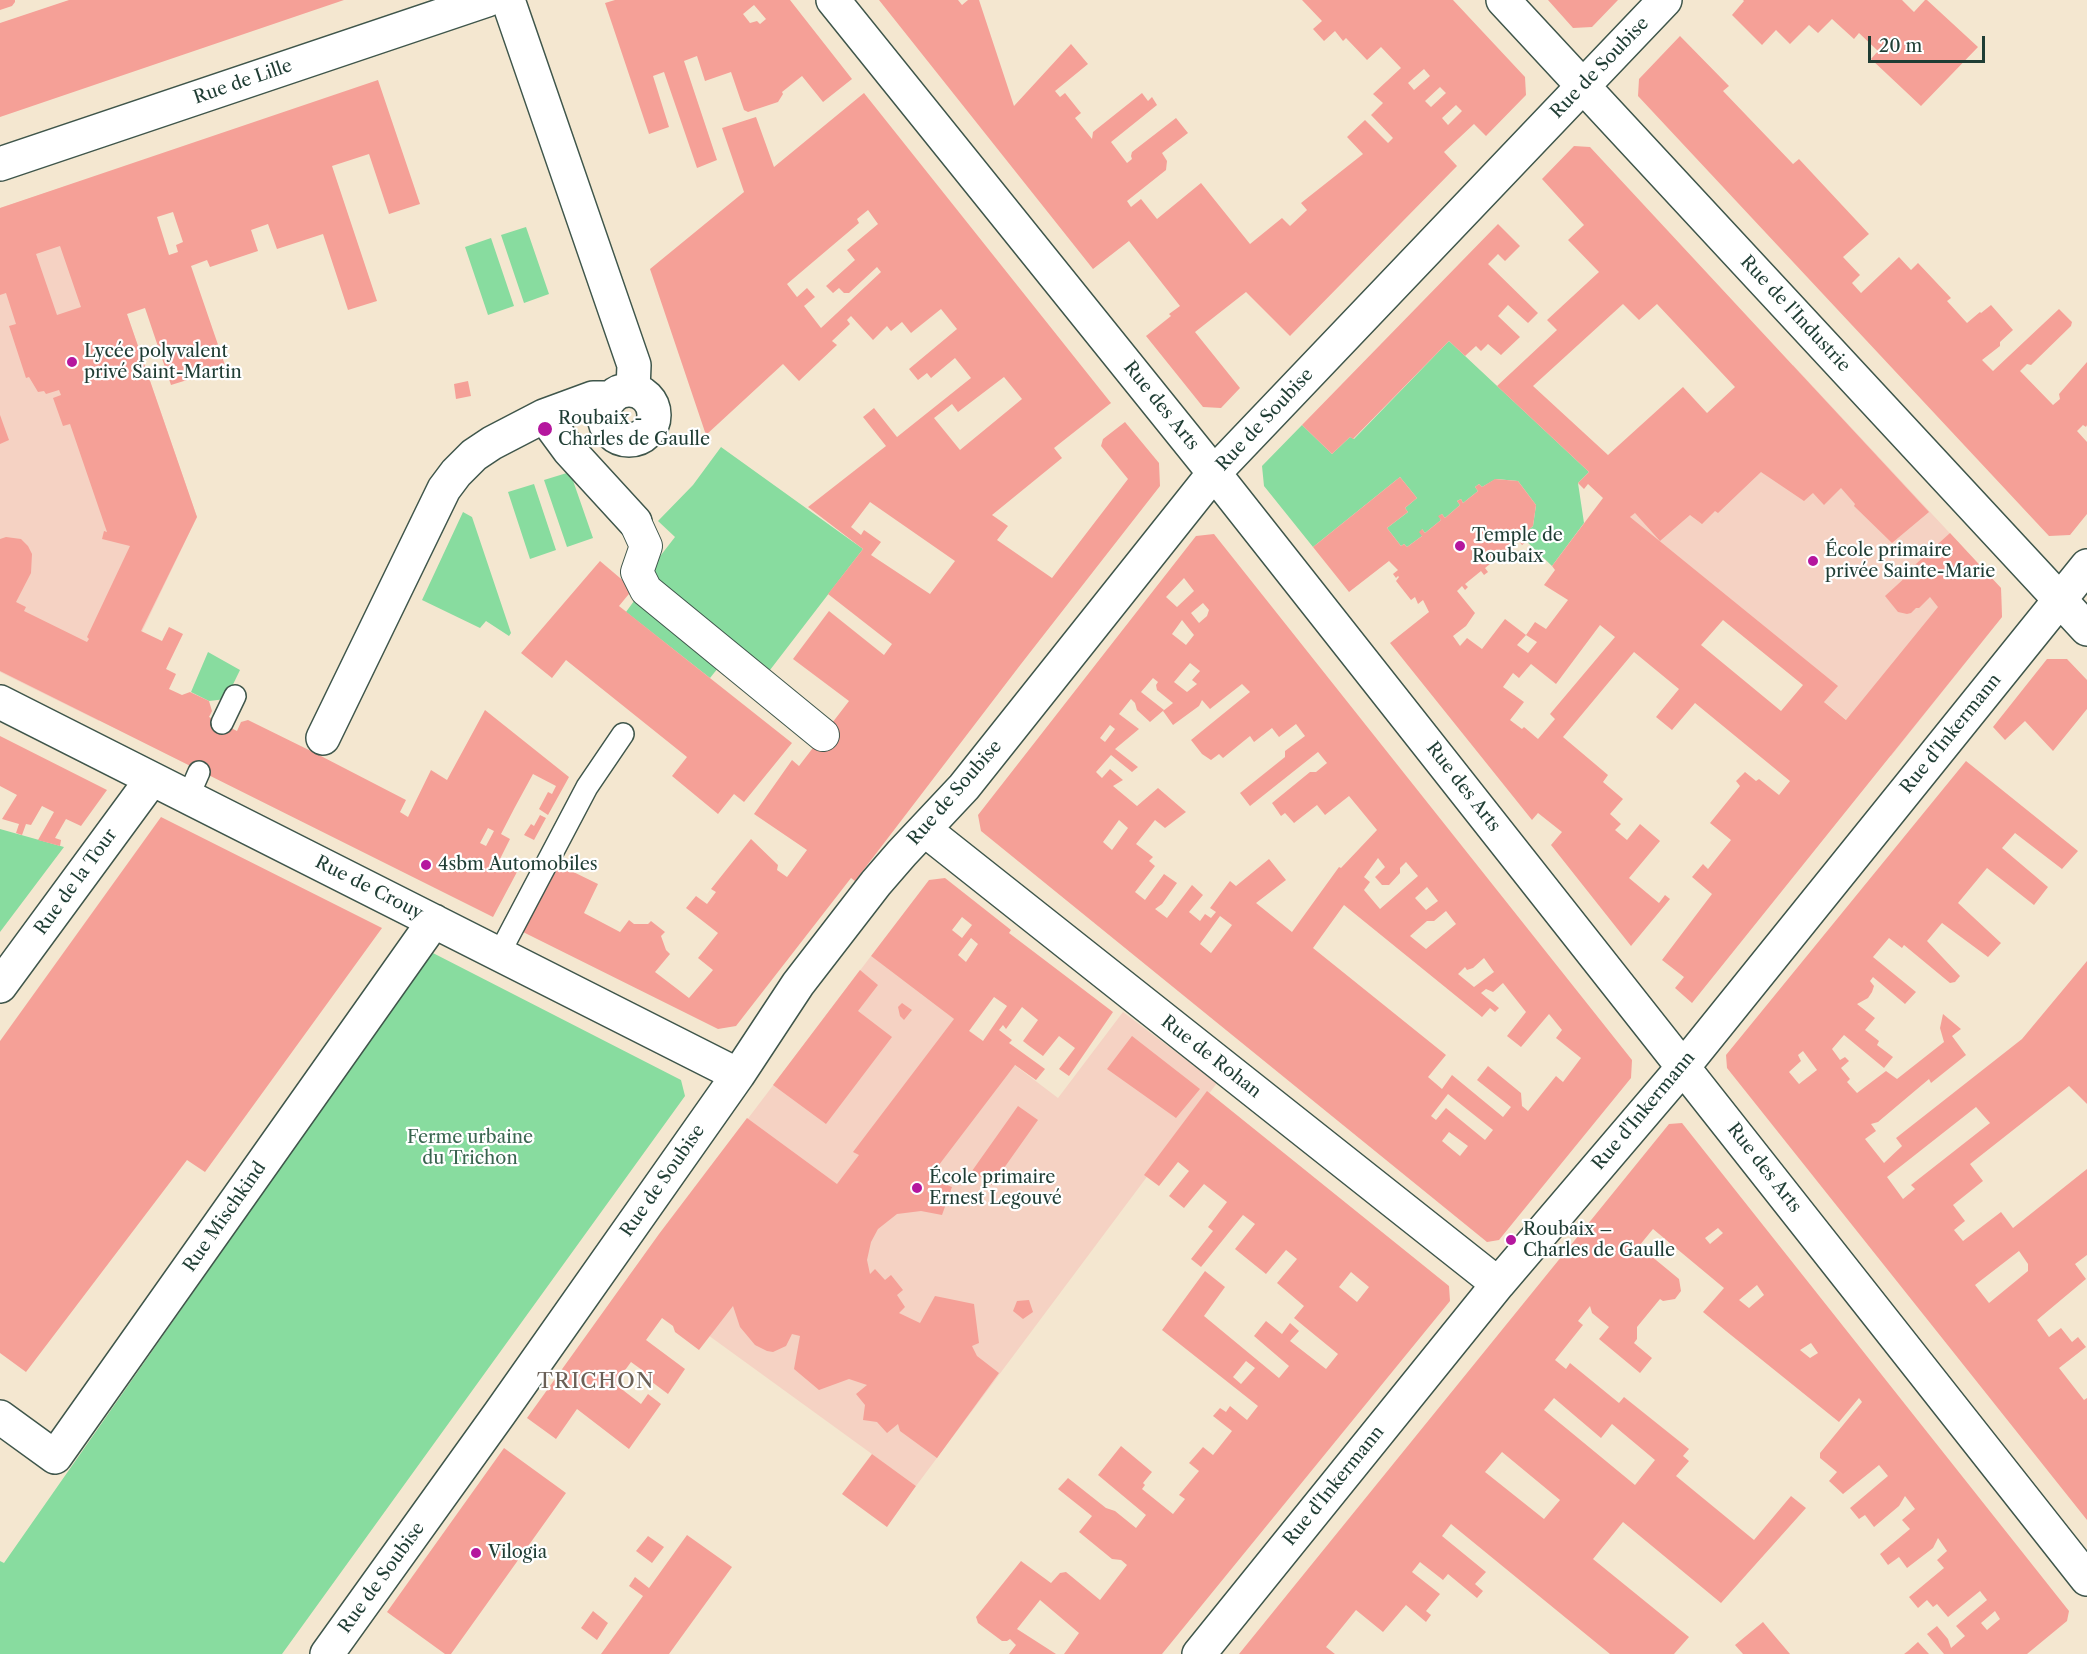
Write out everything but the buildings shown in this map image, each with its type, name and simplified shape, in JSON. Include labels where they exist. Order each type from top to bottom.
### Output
[{"type":"street","name":"Rue de Lille","points":[[0,164],[487,0]]},
{"type":"street","points":[[323,738],[450,481],[474,455],[506,435],[544,416],[593,398],[622,394],[635,376],[634,365],[508,0]]},
{"type":"street","name":"Rue des Arts","points":[[832,0],[1214,473],[2087,1579]]},
{"type":"street","name":"Rue de l'Industrie","points":[[1503,0],[2087,628]]},
{"type":"street","name":"Rue de Soubise","points":[[327,1654],[738,1075],[798,984],[876,883],[964,787],[1214,473],[1665,0]]},
{"type":"street","points":[[544,416],[568,450],[634,522],[646,546],[637,572],[646,590],[824,735]]},
{"type":"street","name":"Rue d'Inkermann","points":[[1199,1654],[1498,1284],[1684,1066],[2087,567]]},
{"type":"street","name":"Rue de Crouy","points":[[0,702],[152,779],[194,785],[434,921],[738,1075]]},
{"type":"street","name":"Rue de la Tour","points":[[0,986],[152,779]]},
{"type":"street","name":"Rue de Rohan","points":[[925,830],[1498,1284]]},
{"type":"street","name":"Rue Mischkind","points":[[0,1417],[55,1457],[434,921]]},
{"type":"lane","points":[[222,723],[235,696]]},
{"type":"lane","points":[[499,954],[587,787],[623,734]]},
{"type":"shaded area","name":"Lycée polyvalent privé Saint-Martin","points":[[81,181],[197,517],[99,721],[0,672],[0,208]]},
{"type":"shaded area","name":"École primaire privée Sainte-Marie","points":[[1793,365],[2001,588],[2002,617],[1891,756],[1617,534],[1630,517]]},
{"type":"shaded area","name":"École primaire Ernest Legouvé","points":[[871,956],[1058,1098],[1123,1012],[1217,1083],[916,1486],[628,1277]]},
{"type":"green space","points":[[526,227],[549,294],[524,303],[501,235]]},
{"type":"green space","points":[[491,238],[514,306],[488,315],[465,247]]},
{"type":"green space","points":[[1449,341],[1589,472],[1578,483],[1584,523],[1552,566],[1523,538],[1533,526],[1536,505],[1518,481],[1496,479],[1482,487],[1479,484],[1475,487],[1478,491],[1463,503],[1461,499],[1457,501],[1460,505],[1445,518],[1442,514],[1439,516],[1441,520],[1425,533],[1422,529],[1422,536],[1407,547],[1404,544],[1401,546],[1387,528],[1408,512],[1405,508],[1417,498],[1400,477],[1313,547],[1264,486],[1262,466],[1302,425],[1332,454],[1350,437],[1354,439]]},
{"type":"green space","points":[[721,447],[863,549],[770,670],[647,573],[675,537],[658,521],[693,485]]},
{"type":"green space","points":[[570,472],[593,538],[567,547],[544,480]]},
{"type":"green space","points":[[534,484],[556,550],[530,559],[508,492]]},
{"type":"green space","points":[[463,512],[472,517],[511,633],[509,636],[486,621],[480,628],[422,600]]},
{"type":"green space","points":[[634,601],[718,668],[710,678],[626,612]]},
{"type":"green space","points":[[208,652],[240,670],[226,699],[209,701],[191,692]]},
{"type":"green space","points":[[0,829],[64,847],[0,932]]},
{"type":"green space","name":"Ferme urbaine du Trichon","points":[[431,952],[681,1080],[685,1096],[282,1654],[0,1654],[0,1561],[4,1563]]},
{"type":"place","name":"Lycée polyvalent privé Saint-Martin","points":[[72,362]]},
{"type":"place","name":"Roubaix - Charles de Gaulle","points":[[545,429]]},
{"type":"place","name":"Temple de Roubaix","points":[[1460,546]]},
{"type":"place","name":"École primaire privée Sainte-Marie","points":[[1813,561]]},
{"type":"place","name":"4sbm Automobiles","points":[[426,865]]},
{"type":"place","name":"École primaire Ernest Legouvé","points":[[917,1188]]},
{"type":"place","name":"Roubaix – Charles de Gaulle","points":[[1511,1240]]},
{"type":"place","name":"Vilogia","points":[[476,1553]]},
{"type":"district","name":"TRICHON","points":[[596,1382]]}]
